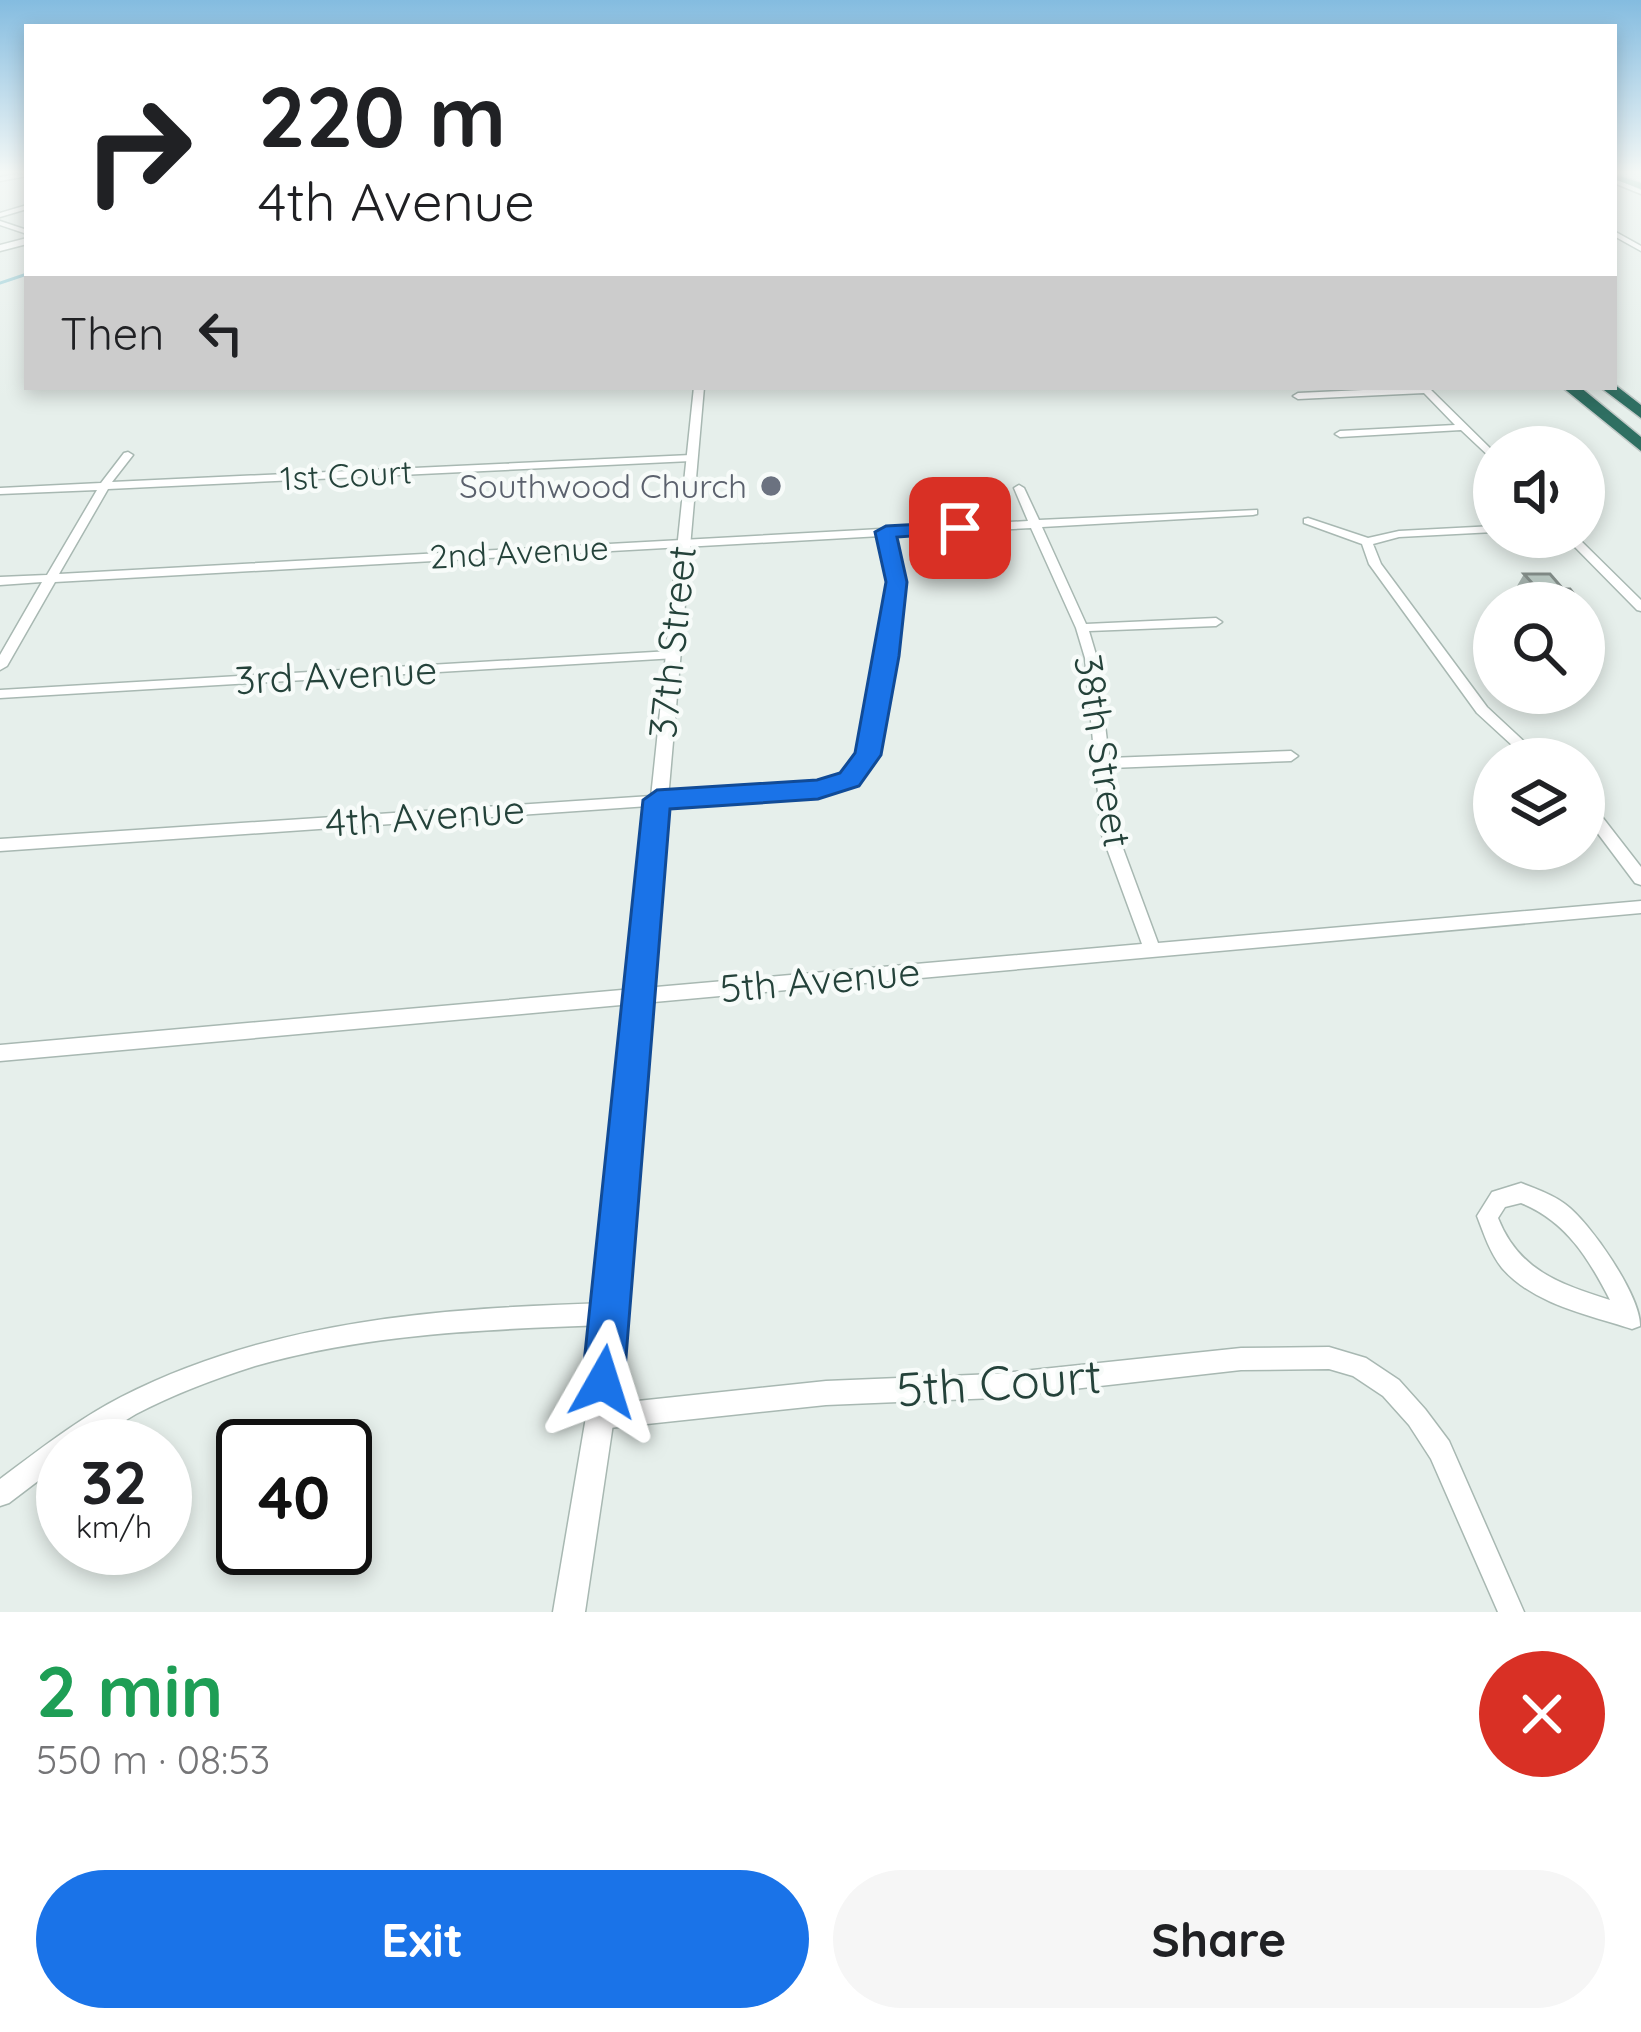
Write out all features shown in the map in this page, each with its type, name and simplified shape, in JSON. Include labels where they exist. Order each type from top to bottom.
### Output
[{"type":"highway","points":[[1574,390],[1641,446]]},
{"type":"highway","points":[[1612,390],[1641,413]]},
{"type":"street","name":"37th Street","points":[[569,1612],[600,1417],[699,390]]},
{"type":"street","points":[[1298,396],[1407,390]]},
{"type":"street","points":[[1426,390],[1473,438]]},
{"type":"street","points":[[1340,434],[1462,428]]},
{"type":"street","points":[[0,666],[104,486],[128,455]]},
{"type":"street","name":"1st Court","points":[[0,491],[691,458]]},
{"type":"street","name":"38th Street","points":[[1019,488],[1091,658],[1110,835],[1153,950]]},
{"type":"street","name":"2nd Avenue","points":[[0,581],[1253,512]]},
{"type":"street","points":[[1308,521],[1367,542],[1399,534],[1473,530]]},
{"type":"street","name":"4th Avenue","points":[[0,845],[818,790],[849,779],[868,755],[897,582],[886,532]]},
{"type":"street","points":[[1367,542],[1375,564],[1482,710],[1513,738]]},
{"type":"street","points":[[1592,558],[1641,607]]},
{"type":"street","points":[[1082,628],[1216,622]]},
{"type":"street","name":"3rd Avenue","points":[[0,694],[671,655]]},
{"type":"street","points":[[1104,763],[1291,757]]},
{"type":"street","points":[[1605,832],[1641,879]]},
{"type":"street","name":"5th Avenue","points":[[0,1053],[1641,907]]},
{"type":"street","points":[[1521,1193],[1548,1201],[1573,1220],[1637,1322],[1550,1290],[1517,1272],[1495,1245],[1487,1216],[1498,1199],[1521,1193]]},
{"type":"street","points":[[108,1419],[152,1391],[245,1355],[306,1341],[468,1321],[610,1314]]},
{"type":"street","name":"5th Court","points":[[600,1417],[826,1393],[995,1386],[1299,1355],[1358,1366],[1391,1388],[1440,1450],[1511,1612]]},
{"type":"street","points":[[0,1494],[36,1468]]},
{"type":"building","points":[[1524,574],[1550,574],[1557,582],[1531,582]]},
{"type":"waterway","points":[[0,283],[24,275]]},
{"type":"place","name":"Southwood Church","points":[[771,486]]},
{"type":"route","points":[[603,1382],[657,800],[818,790],[849,779],[868,755],[887,656],[897,582],[886,532],[960,528]]}]
